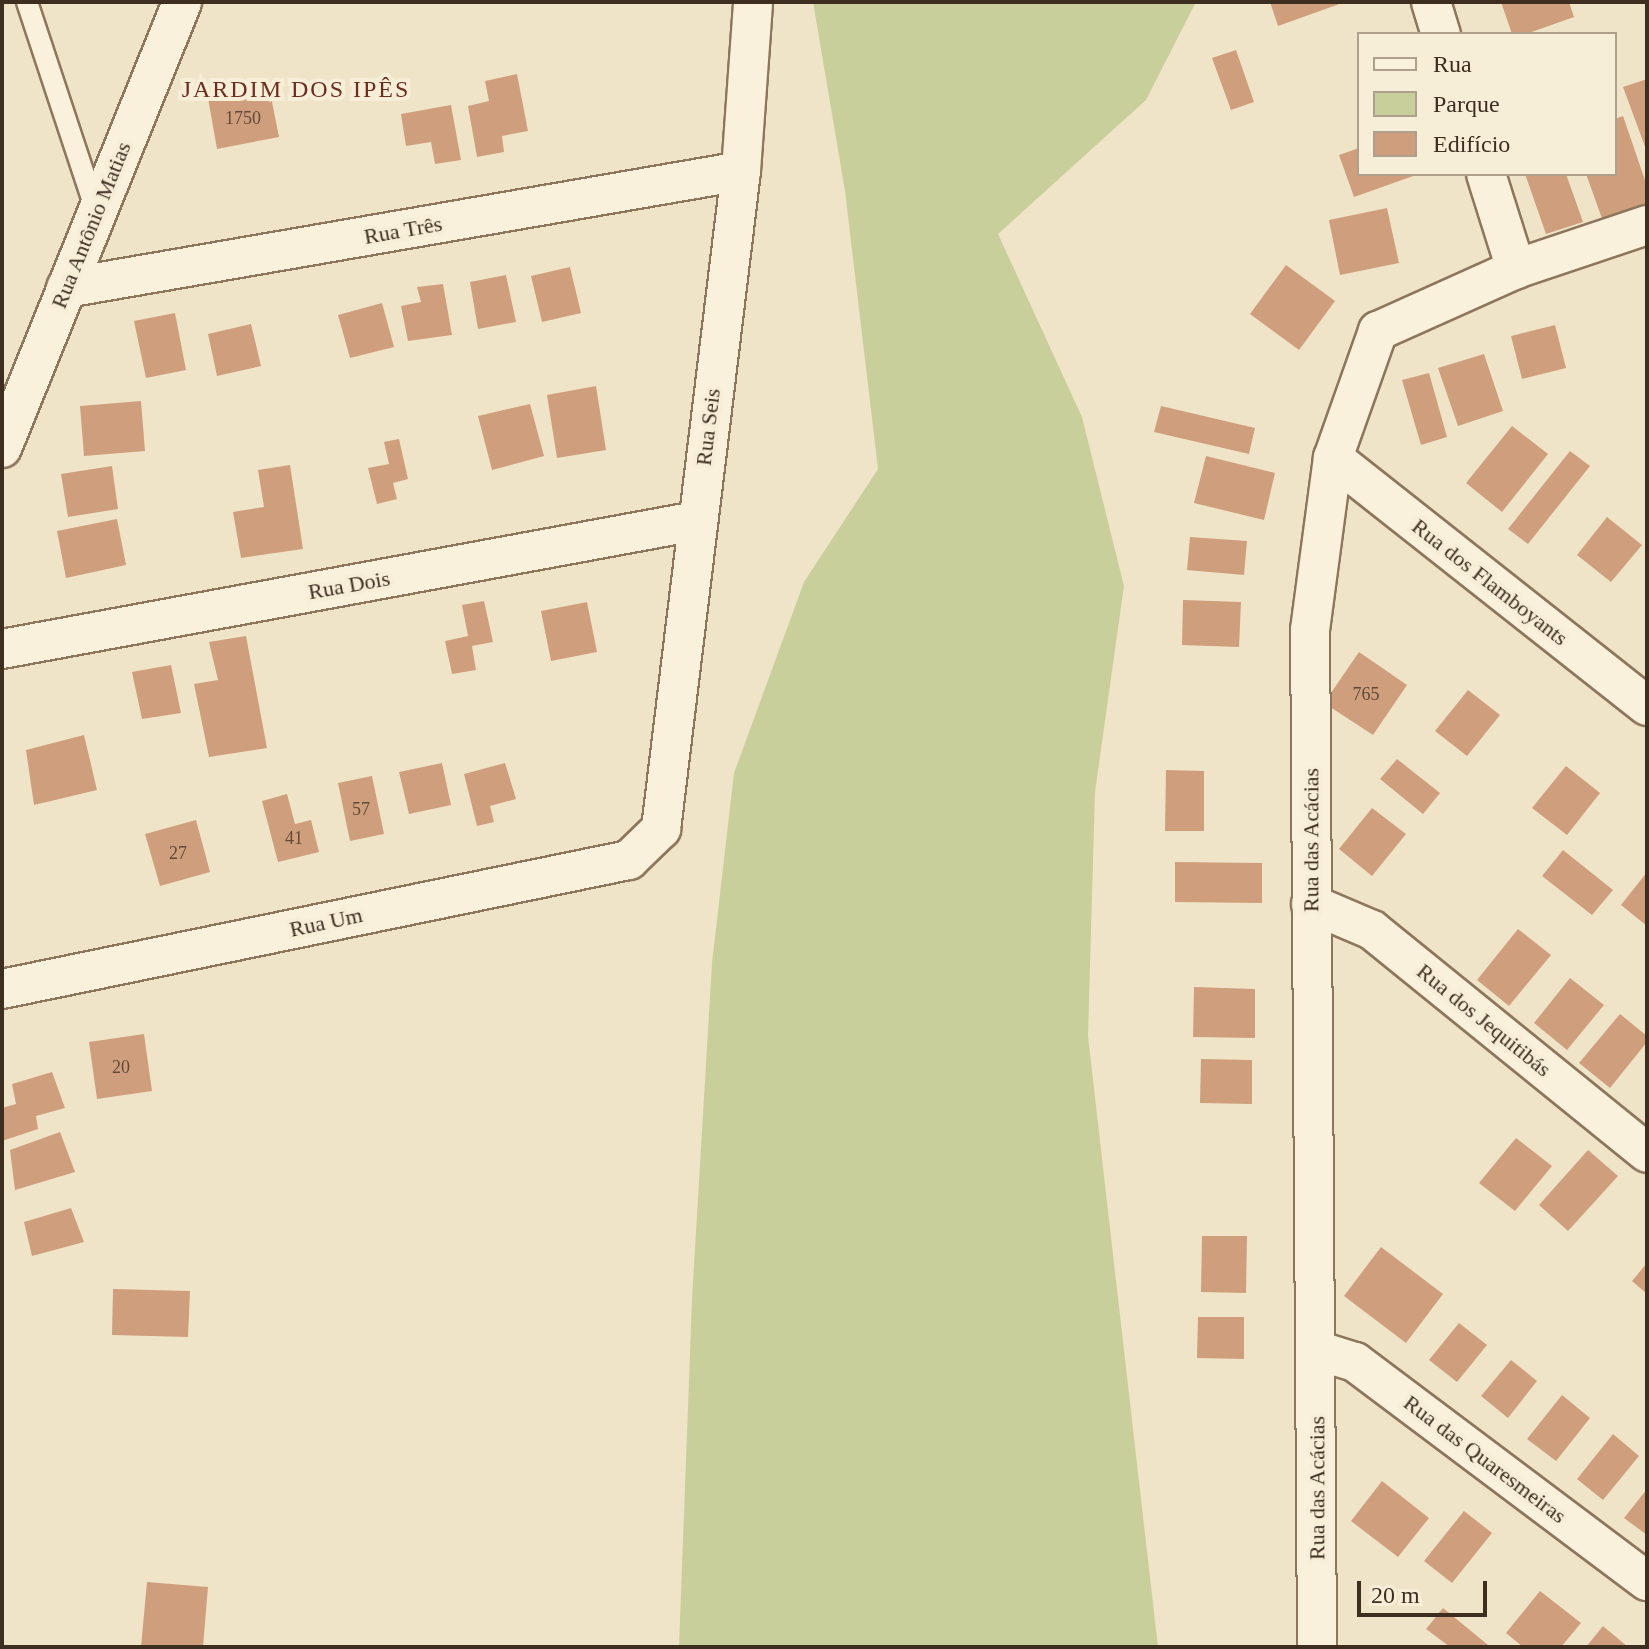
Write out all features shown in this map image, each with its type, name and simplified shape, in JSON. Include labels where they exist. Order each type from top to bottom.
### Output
[{"type":"street","name":"Rua Antônio Matias","points":[[2,448],[182,2]]},
{"type":"street","name":"Rua Seis","points":[[645,846],[661,829],[696,521],[741,171],[753,2]]},
{"type":"street","points":[[1431,2],[1440,32]]},
{"type":"street","name":"Rua Três","points":[[66,288],[741,171]]},
{"type":"street","points":[[1487,176],[1516,269]]},
{"type":"street","name":"Rua das Acácias","points":[[1317,1647],[1310,630],[1333,458],[1378,331],[1516,269],[1647,225]]},
{"type":"street","name":"Rua dos Flamboyants","points":[[1333,458],[1647,706]]},
{"type":"street","name":"Rua Dois","points":[[2,649],[696,521]]},
{"type":"street","name":"Rua Um","points":[[2,989],[629,860],[645,846]]},
{"type":"street","name":"Rua dos Jequitibás","points":[[1311,904],[1372,930],[1647,1153]]},
{"type":"street","name":"Rua das Quaresmeiras","points":[[1316,1350],[1355,1362],[1647,1581]]},
{"type":"lane","points":[[27,2],[96,211]]},
{"type":"green space","points":[[813,2],[1196,2],[1146,100],[998,234],[1082,417],[1124,586],[1095,792],[1088,1036],[1158,1647],[679,1647],[692,1299],[712,963],[734,773],[804,582],[878,469],[845,191]]},
{"type":"building","points":[[1270,2],[1345,2],[1278,26]]},
{"type":"building","points":[[1501,2],[1569,2],[1574,17],[1532,32],[1511,32]]},
{"type":"building","points":[[1236,50],[1254,102],[1231,110],[1212,58]]},
{"type":"building","points":[[517,74],[528,131],[502,136],[504,152],[477,157],[468,106],[489,101],[485,81]]},
{"type":"building","points":[[1647,79],[1647,152],[1623,87]]},
{"type":"building","points":[[269,87],[279,137],[217,149],[208,98]]},
{"type":"building","points":[[451,105],[461,160],[435,164],[431,142],[406,146],[401,114]]},
{"type":"building","points":[[1623,116],[1647,186],[1647,210],[1604,224],[1587,176],[1617,176],[1617,118]]},
{"type":"building","points":[[1357,149],[1357,176],[1413,176],[1354,197],[1339,155]]},
{"type":"building","points":[[1526,176],[1567,176],[1583,222],[1546,234]]},
{"type":"building","points":[[1387,208],[1399,263],[1340,275],[1329,220]]},
{"type":"building","points":[[1286,265],[1335,301],[1299,350],[1250,314]]},
{"type":"building","points":[[570,267],[581,313],[542,322],[531,276]]},
{"type":"building","points":[[506,275],[516,322],[478,329],[470,282]]},
{"type":"building","points":[[443,284],[452,335],[408,341],[401,306],[421,302],[417,287]]},
{"type":"building","points":[[382,303],[394,347],[350,358],[338,315]]},
{"type":"building","points":[[175,313],[186,370],[146,378],[134,321]]},
{"type":"building","points":[[251,324],[261,366],[217,376],[208,334]]},
{"type":"building","points":[[1555,325],[1566,368],[1522,379],[1511,336]]},
{"type":"building","points":[[1484,354],[1503,411],[1458,426],[1438,368]]},
{"type":"building","points":[[1429,373],[1447,437],[1421,445],[1402,380]]},
{"type":"building","points":[[596,386],[606,450],[557,458],[547,395]]},
{"type":"building","points":[[141,401],[145,451],[84,456],[80,406]]},
{"type":"building","points":[[530,404],[544,456],[492,470],[478,416]]},
{"type":"building","points":[[1161,406],[1255,428],[1249,454],[1154,432]]},
{"type":"building","points":[[1512,426],[1548,454],[1502,512],[1466,483]]},
{"type":"building","points":[[399,439],[408,479],[393,483],[397,499],[377,504],[368,468],[389,464],[384,442]]},
{"type":"building","points":[[1570,451],[1590,466],[1528,544],[1508,529]]},
{"type":"building","points":[[1206,456],[1275,473],[1264,520],[1194,503]]},
{"type":"building","points":[[290,465],[303,549],[241,558],[233,512],[264,507],[258,470]]},
{"type":"building","points":[[112,466],[118,509],[68,517],[61,474]]},
{"type":"building","points":[[1607,517],[1642,545],[1611,582],[1577,555]]},
{"type":"building","points":[[117,519],[126,565],[66,578],[57,531]]},
{"type":"building","points":[[1190,537],[1247,541],[1244,575],[1187,570]]},
{"type":"building","points":[[1183,600],[1241,602],[1239,647],[1182,645]]},
{"type":"building","points":[[484,601],[493,642],[472,646],[476,670],[452,674],[445,641],[468,636],[462,605]]},
{"type":"building","points":[[587,602],[597,652],[551,661],[541,611]]},
{"type":"building","points":[[246,636],[267,748],[209,757],[194,684],[218,680],[209,642]]},
{"type":"building","points":[[1359,652],[1407,685],[1373,735],[1324,703]]},
{"type":"building","points":[[171,665],[181,713],[142,719],[132,672]]},
{"type":"building","points":[[1468,690],[1500,715],[1467,756],[1435,731]]},
{"type":"building","points":[[84,735],[97,790],[34,805],[26,750]]},
{"type":"building","points":[[1397,759],[1440,793],[1423,814],[1380,779]]},
{"type":"building","points":[[442,763],[451,805],[409,814],[399,772]]},
{"type":"building","points":[[505,763],[516,799],[490,806],[494,822],[477,826],[464,774]]},
{"type":"building","points":[[1566,766],[1600,793],[1567,835],[1532,808]]},
{"type":"building","points":[[1166,770],[1204,771],[1204,831],[1165,831]]},
{"type":"building","points":[[372,776],[384,834],[350,841],[338,783]]},
{"type":"building","points":[[287,794],[295,824],[311,820],[319,852],[278,862],[262,801]]},
{"type":"building","points":[[1372,808],[1406,834],[1372,876],[1339,849]]},
{"type":"building","points":[[196,820],[210,872],[160,886],[145,834]]},
{"type":"building","points":[[1563,850],[1613,890],[1592,915],[1542,876]]},
{"type":"building","points":[[1175,862],[1262,863],[1262,903],[1175,902]]},
{"type":"building","points":[[1647,872],[1647,926],[1621,905]]},
{"type":"building","points":[[1518,929],[1551,955],[1509,1006],[1477,980]]},
{"type":"building","points":[[1570,978],[1604,1005],[1567,1050],[1534,1023]]},
{"type":"building","points":[[1194,987],[1255,989],[1255,1038],[1193,1037]]},
{"type":"building","points":[[1620,1014],[1647,1036],[1647,1042],[1610,1088],[1579,1063]]},
{"type":"building","points":[[144,1034],[152,1091],[97,1099],[89,1042]]},
{"type":"building","points":[[1201,1059],[1252,1060],[1252,1104],[1200,1103]]},
{"type":"building","points":[[52,1072],[65,1108],[36,1116],[38,1129],[2,1141],[2,1108],[16,1104],[12,1084]]},
{"type":"building","points":[[60,1132],[75,1172],[15,1190],[10,1150]]},
{"type":"building","points":[[1516,1138],[1552,1166],[1515,1211],[1479,1183]]},
{"type":"building","points":[[1588,1150],[1618,1176],[1568,1231],[1539,1205]]},
{"type":"building","points":[[71,1208],[84,1242],[32,1256],[24,1222]]},
{"type":"building","points":[[1202,1236],[1247,1236],[1246,1293],[1201,1292]]},
{"type":"building","points":[[1381,1247],[1443,1294],[1406,1343],[1344,1296]]},
{"type":"building","points":[[1647,1263],[1647,1294],[1632,1281]]},
{"type":"building","points":[[113,1289],[190,1291],[188,1337],[112,1335]]},
{"type":"building","points":[[1198,1317],[1244,1317],[1244,1359],[1197,1358]]},
{"type":"building","points":[[1459,1323],[1487,1345],[1457,1382],[1429,1360]]},
{"type":"building","points":[[1511,1360],[1537,1381],[1508,1418],[1481,1396]]},
{"type":"building","points":[[1562,1395],[1590,1418],[1556,1461],[1527,1439]]},
{"type":"building","points":[[1613,1434],[1639,1456],[1603,1500],[1577,1479]]},
{"type":"building","points":[[1382,1481],[1429,1518],[1398,1557],[1351,1521]]},
{"type":"building","points":[[1647,1489],[1647,1535],[1624,1518]]},
{"type":"building","points":[[1464,1511],[1492,1533],[1452,1583],[1424,1561]]},
{"type":"building","points":[[147,1582],[208,1587],[203,1647],[141,1647]]},
{"type":"building","points":[[1540,1591],[1581,1623],[1561,1647],[1523,1647],[1506,1633]]},
{"type":"building","points":[[1443,1608],[1488,1645],[1450,1647],[1426,1629]]},
{"type":"building","points":[[1603,1626],[1628,1647],[1586,1647]]},
{"type":"district","name":"JARDIM DOS IPÊS","points":[[296,90]]}]
